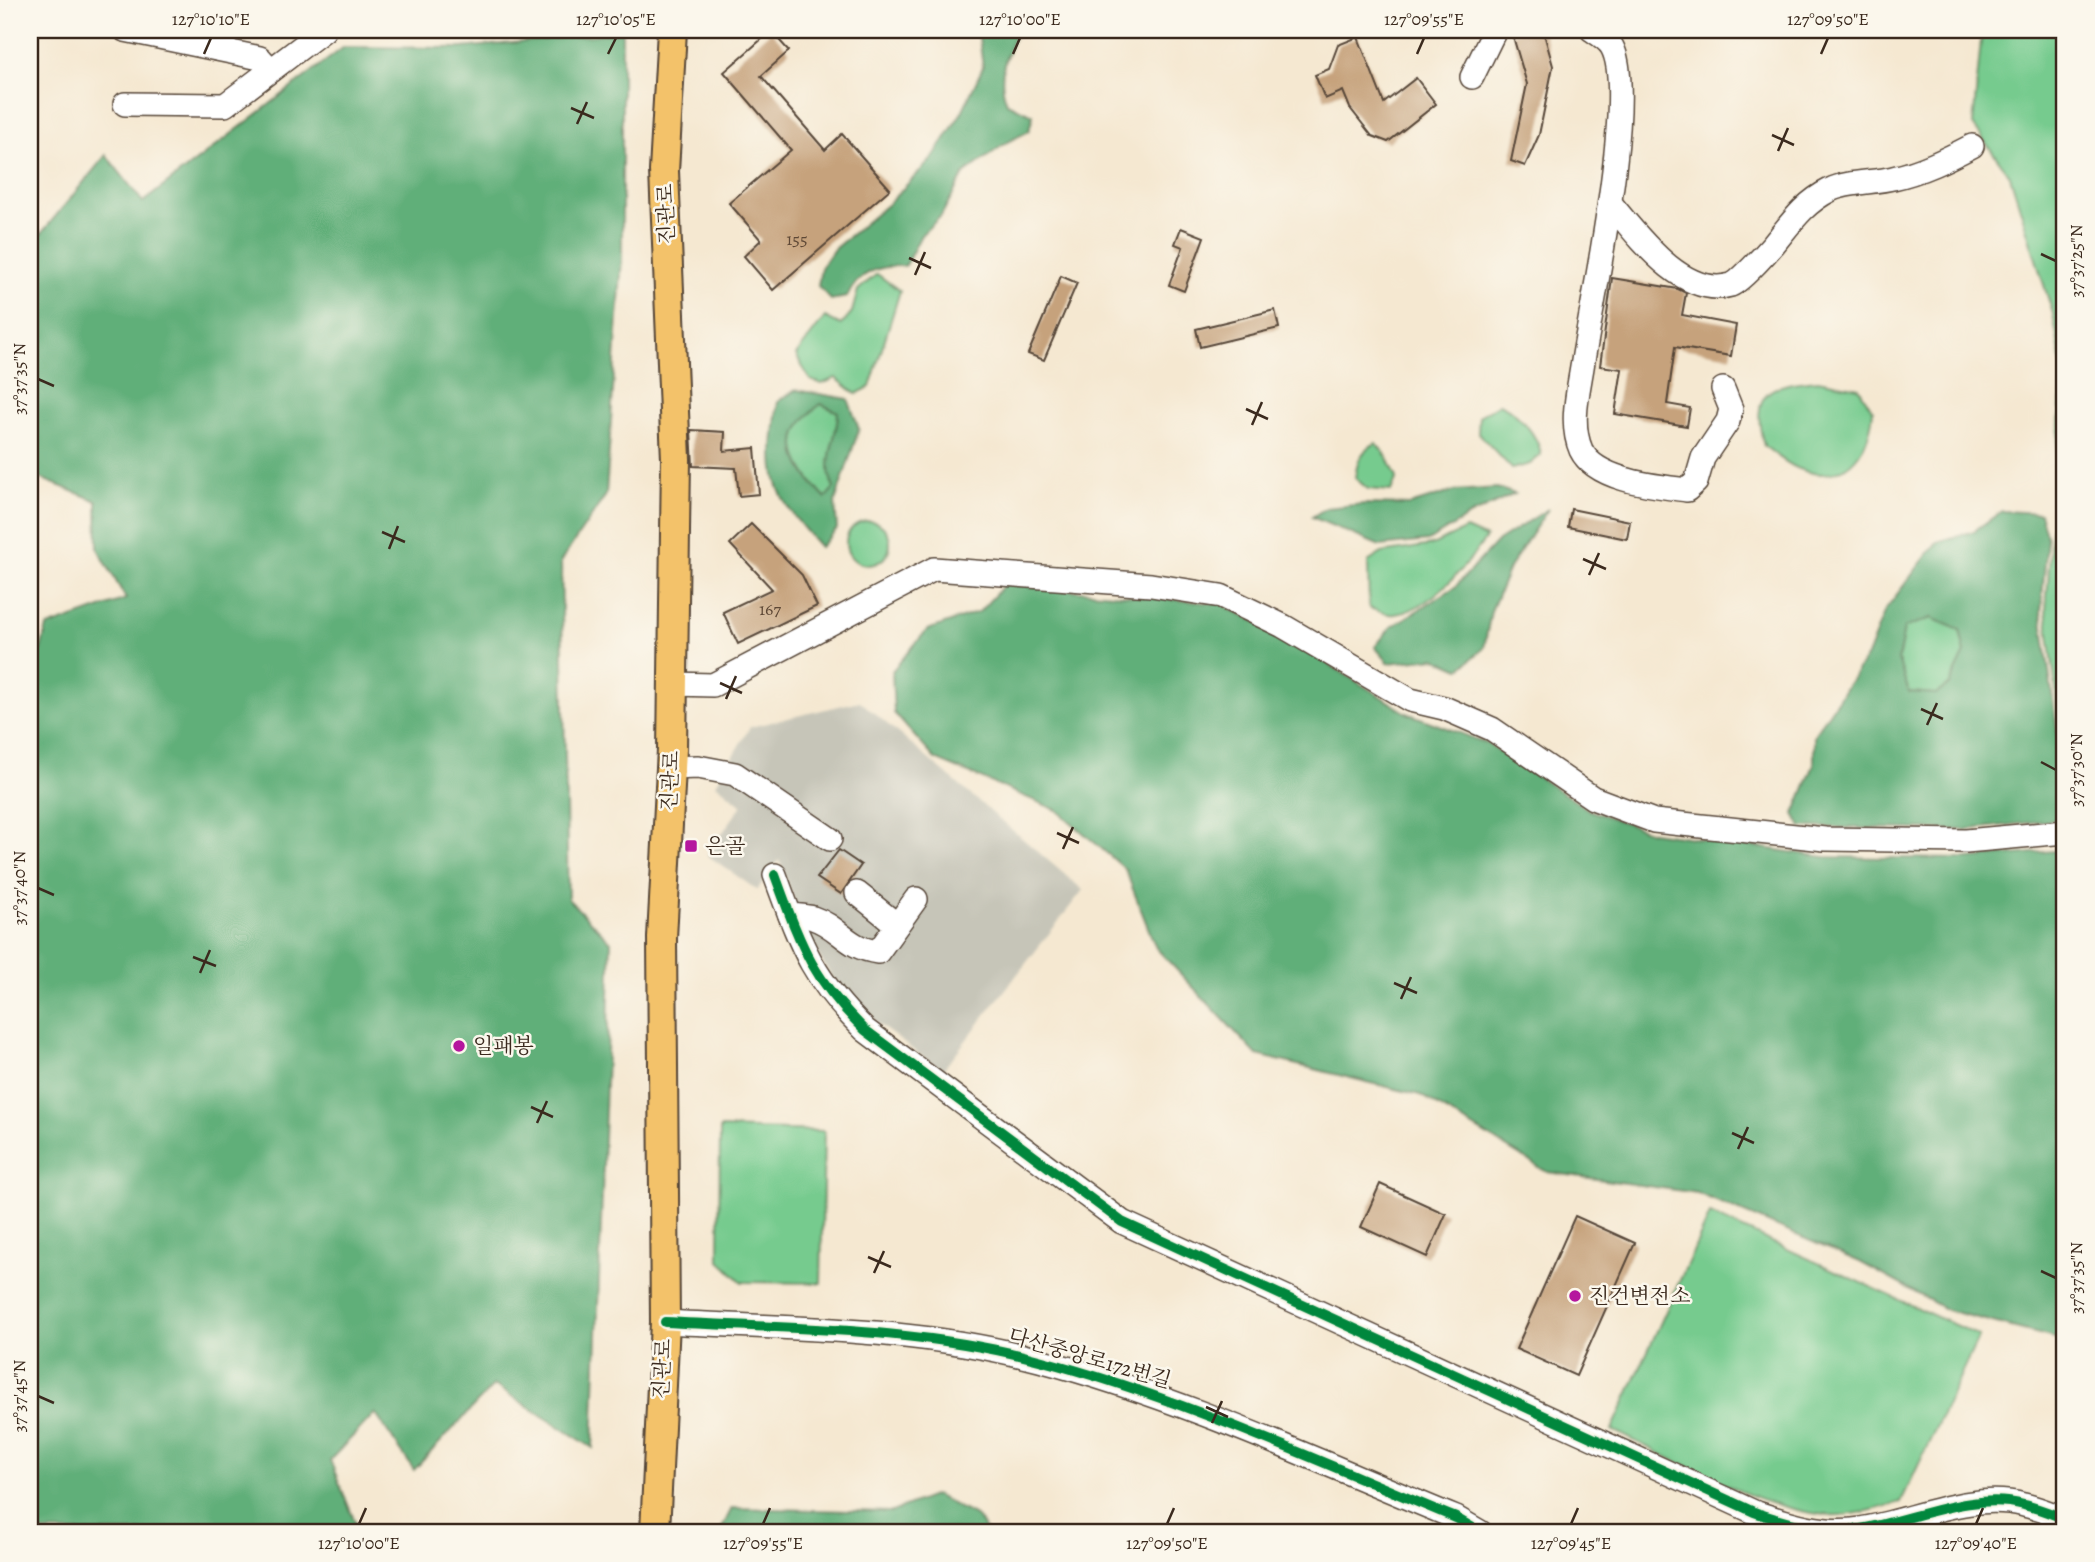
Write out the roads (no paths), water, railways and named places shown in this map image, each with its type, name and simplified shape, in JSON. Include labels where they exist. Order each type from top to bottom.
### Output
[{"type":"main road","name":"진관로","points":[[655,1532],[665,1322],[662,938],[671,768],[676,459],[664,171],[672,30]]},
{"type":"street","points":[[125,30],[260,58],[271,70]]},
{"type":"street","points":[[125,104],[225,104],[324,30]]},
{"type":"street","points":[[1472,77],[1495,30]]},
{"type":"street","points":[[1592,30],[1611,45],[1617,65],[1619,99],[1610,203],[1575,415],[1581,451],[1603,471],[1644,485],[1687,490],[1696,482],[1703,458],[1728,421],[1731,409],[1723,389]]},
{"type":"street","points":[[1610,203],[1643,242],[1688,281],[1710,287],[1734,285],[1773,246],[1796,214],[1824,193],[1833,188],[1894,178],[1935,164],[1972,146]]},
{"type":"street","points":[[673,684],[713,685],[934,569],[1151,585],[1221,596],[1283,626],[1410,700],[1444,708],[1492,729],[1593,798],[1654,821],[1825,839],[1966,841],[2065,832]]},
{"type":"street","points":[[671,768],[698,767],[735,774],[830,839]]},
{"type":"street","points":[[775,875],[810,965],[828,992],[865,1030],[1122,1222],[1754,1512],[1791,1524],[1825,1531],[1858,1530],[1938,1509],[1979,1503],[2022,1504],[2065,1519]]},
{"type":"street","points":[[857,893],[897,925]]},
{"type":"street","points":[[790,915],[812,918],[829,926],[860,950],[878,952],[916,900]]},
{"type":"street","name":"다산중앙로172번길","points":[[665,1322],[822,1327],[919,1336],[1038,1359],[1175,1402],[1456,1518],[1480,1532]]},
{"type":"place","name":"은골","points":[[691,846]]},
{"type":"place","name":"일패봉","points":[[459,1046]]},
{"type":"place","name":"진건변전소","points":[[1575,1296]]}]
